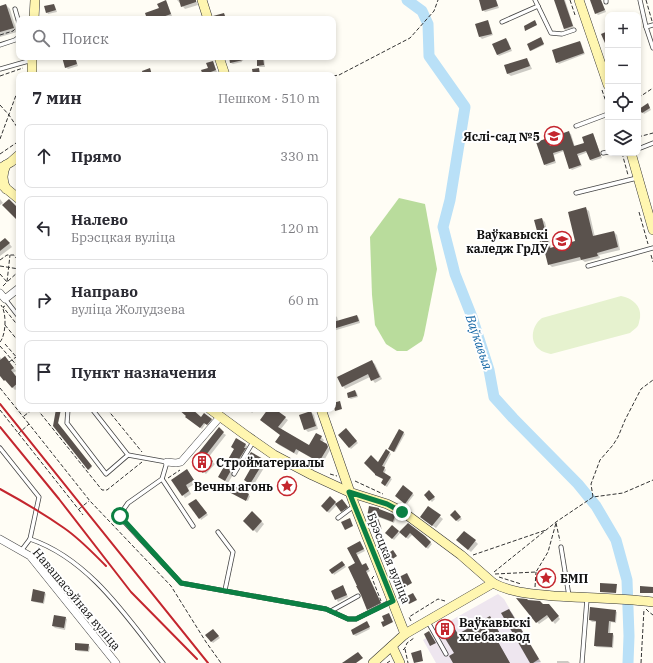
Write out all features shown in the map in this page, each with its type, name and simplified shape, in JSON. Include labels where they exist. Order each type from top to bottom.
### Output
[{"type":"main road","points":[[34,16],[35,0]]},
{"type":"main road","points":[[202,0],[207,16]]},
{"type":"main road","points":[[579,0],[608,84]]},
{"type":"main road","points":[[32,60],[32,72]]},
{"type":"main road","points":[[220,60],[224,72]]},
{"type":"main road","points":[[631,156],[634,179],[653,230]]},
{"type":"main road","points":[[9,165],[4,170],[3,179],[9,189]]},
{"type":"main road","points":[[214,412],[274,455],[349,492],[387,504],[402,512],[461,555],[493,583],[504,588],[534,594],[653,602]]},
{"type":"main road","name":"Брэсцкая вуліца","points":[[321,412],[345,476],[349,492],[405,634]]},
{"type":"main road","points":[[373,663],[405,634],[493,583]]},
{"type":"main road","points":[[392,646],[400,663]]},
{"type":"street","points":[[2,296],[16,289]]},
{"type":"street","points":[[167,462],[181,462],[220,417]]},
{"type":"street","name":"Навашасэйная вуліца","points":[[0,539],[30,556],[116,663]]},
{"type":"lane","points":[[535,0],[551,33],[562,34],[574,30]]},
{"type":"lane","points":[[640,0],[646,27],[653,48]]},
{"type":"lane","points":[[502,22],[538,6]]},
{"type":"lane","points":[[15,9],[17,16]]},
{"type":"lane","points":[[646,27],[653,24]]},
{"type":"lane","points":[[0,45],[16,39]]},
{"type":"lane","points":[[0,69],[26,60]]},
{"type":"lane","points":[[576,126],[605,115]]},
{"type":"lane","points":[[641,148],[653,143]]},
{"type":"lane","points":[[576,193],[634,179]]},
{"type":"lane","points":[[588,266],[651,248]]},
{"type":"lane","points":[[2,296],[16,313]]},
{"type":"lane","points":[[68,412],[67,423],[106,474],[128,456],[167,462],[162,479],[128,502],[120,516],[181,583],[326,609],[348,619],[356,619],[393,601]]},
{"type":"lane","points":[[94,412],[128,456]]},
{"type":"lane","points":[[234,474],[254,441]]},
{"type":"lane","points":[[0,448],[39,496],[30,539],[20,551]]},
{"type":"lane","points":[[162,479],[193,526]]},
{"type":"lane","points":[[338,518],[355,506]]},
{"type":"lane","points":[[218,532],[233,552],[225,590]]},
{"type":"lane","points":[[30,539],[44,544],[75,563],[110,595],[163,663]]},
{"type":"lane","points":[[561,547],[569,597]]},
{"type":"lane","points":[[331,611],[358,596]]},
{"type":"lane","points":[[582,663],[587,598]]},
{"type":"lane","points":[[427,621],[446,654]]},
{"type":"path","points":[[336,76],[410,38],[434,11],[438,0]]},
{"type":"path","points":[[646,0],[653,24]]},
{"type":"path","points":[[0,35],[13,31],[16,28]]},
{"type":"path","points":[[641,96],[653,88]]},
{"type":"path","points":[[0,139],[16,95]]},
{"type":"path","points":[[0,105],[16,126]]},
{"type":"path","points":[[641,136],[653,133]]},
{"type":"path","points":[[0,154],[16,143]]},
{"type":"path","points":[[623,156],[634,179]]},
{"type":"path","points":[[639,210],[651,248],[653,262]]},
{"type":"path","points":[[0,260],[7,255],[14,256],[16,258]]},
{"type":"path","points":[[7,282],[10,255]]},
{"type":"path","points":[[0,266],[16,269]]},
{"type":"path","points":[[0,289],[16,273]]},
{"type":"path","points":[[0,274],[7,282]]},
{"type":"path","points":[[0,342],[3,339],[5,324],[3,307]]},
{"type":"path","points":[[5,324],[16,338]]},
{"type":"path","points":[[5,344],[16,357],[10,362]]},
{"type":"path","points":[[0,346],[16,365]]},
{"type":"path","points":[[593,497],[591,484],[600,460],[618,437],[641,389],[653,380]]},
{"type":"path","points":[[0,388],[16,408]]},
{"type":"path","points":[[0,410],[83,515]]},
{"type":"path","points":[[19,412],[90,501],[171,586],[221,663]]},
{"type":"path","points":[[23,417],[29,412]]},
{"type":"path","points":[[109,412],[147,458]]},
{"type":"path","points":[[18,434],[29,424]]},
{"type":"path","points":[[536,572],[491,574],[556,522],[593,497],[623,493],[653,480]]},
{"type":"path","points":[[79,510],[90,501]]},
{"type":"path","points":[[556,522],[561,547]]},
{"type":"path","points":[[535,588],[536,572],[548,552],[556,522]]},
{"type":"path","points":[[469,556],[548,529]]},
{"type":"path","points":[[641,663],[644,607],[653,615]]},
{"type":"path","points":[[405,648],[408,663]]},
{"type":"shaded area","name":"Ваўкавыскі хлебазавод","points":[[498,594],[504,599],[541,663],[436,663],[423,640],[426,638],[434,640],[440,637],[454,628],[450,621]]},
{"type":"green space","points":[[399,198],[425,204],[437,269],[422,341],[407,351],[397,351],[386,344],[375,325],[372,295],[370,237]]},
{"type":"green space","points":[[621,296],[635,303],[638,306],[640,314],[637,327],[630,333],[551,354],[542,351],[536,346],[533,333],[536,325],[542,318]]},
{"type":"building","points":[[166,0],[171,14],[165,16],[146,16],[145,13],[159,8],[157,4]]},
{"type":"building","points":[[179,0],[196,0],[196,2],[181,7]]},
{"type":"building","points":[[479,0],[496,0],[498,6],[482,11]]},
{"type":"building","points":[[554,0],[564,0],[573,26],[564,29]]},
{"type":"building","points":[[590,0],[601,0],[605,10],[595,14]]},
{"type":"building","points":[[6,4],[14,28],[0,32],[0,6]]},
{"type":"building","points":[[54,4],[56,10],[46,13],[44,6]]},
{"type":"building","points":[[224,13],[225,16],[213,16]]},
{"type":"building","points":[[488,20],[492,34],[479,37],[475,24]]},
{"type":"building","points":[[535,20],[537,25],[525,31],[524,26]]},
{"type":"building","points":[[605,32],[605,43],[601,34]]},
{"type":"building","points":[[541,37],[544,44],[530,51],[527,44]]},
{"type":"building","points":[[506,38],[511,49],[497,55],[492,44]]},
{"type":"building","points":[[580,41],[584,53],[556,63],[552,50]]},
{"type":"building","points":[[527,58],[530,66],[507,74],[504,65]]},
{"type":"building","points":[[63,60],[76,60],[77,64],[65,68]]},
{"type":"building","points":[[230,60],[244,60],[230,63]]},
{"type":"building","points":[[257,60],[263,60],[264,65],[257,66]]},
{"type":"building","points":[[213,61],[216,70],[211,72],[202,72],[201,70],[208,68],[206,63]]},
{"type":"building","points":[[150,68],[151,72],[142,72]]},
{"type":"building","points":[[259,68],[260,72],[252,72],[252,69]]},
{"type":"building","points":[[648,103],[650,108],[642,113],[641,108]]},
{"type":"building","points":[[569,131],[574,146],[584,143],[582,137],[593,133],[601,156],[590,160],[586,151],[577,154],[581,165],[569,169],[563,150],[553,153],[555,161],[544,165],[536,142],[548,138],[550,146],[560,143],[558,135]]},
{"type":"building","points":[[9,199],[16,206],[16,219],[2,205]]},
{"type":"building","points":[[586,207],[593,236],[614,231],[618,247],[597,253],[598,256],[581,260],[580,257],[548,265],[542,241],[540,242],[534,220],[542,218],[550,248],[575,241],[568,212]]},
{"type":"building","points":[[5,238],[10,243],[0,251],[0,242]]},
{"type":"building","points":[[357,315],[359,321],[336,328],[336,321]]},
{"type":"building","points":[[5,356],[14,368],[11,370],[16,376],[16,385],[12,388],[0,376],[0,360]]},
{"type":"building","points":[[372,360],[380,377],[371,381],[368,374],[342,387],[337,377]]},
{"type":"building","points":[[355,390],[357,396],[348,398],[347,393]]},
{"type":"building","points":[[340,401],[342,409],[336,411],[336,402]]},
{"type":"building","points":[[55,412],[60,412],[58,423],[92,466],[88,470],[53,426]]},
{"type":"building","points":[[181,412],[195,412],[201,417],[204,413],[212,419],[207,425],[204,423],[200,428],[185,417],[186,416]]},
{"type":"building","points":[[266,412],[279,412],[286,417],[278,427],[309,445],[316,433],[322,436],[320,440],[327,444],[328,447],[319,462],[296,449],[294,453],[275,442],[280,435],[260,420]]},
{"type":"building","points":[[311,412],[316,426],[304,430],[299,415]]},
{"type":"building","points":[[219,427],[224,432],[206,455],[213,461],[203,473],[192,463],[192,461]]},
{"type":"building","points":[[346,428],[357,441],[349,448],[338,435]]},
{"type":"building","points":[[399,429],[404,432],[394,452],[388,449]]},
{"type":"building","points":[[236,438],[246,444],[244,448],[246,448],[239,459],[238,458],[225,481],[218,477],[234,449],[231,447]]},
{"type":"building","points":[[386,449],[390,452],[382,466],[385,467],[383,472],[391,477],[385,486],[381,483],[383,479],[375,475],[364,463],[371,455],[378,462]]},
{"type":"building","points":[[251,452],[265,460],[250,484],[244,480],[252,466],[245,462]]},
{"type":"building","points":[[187,469],[194,480],[186,485],[189,491],[182,496],[171,480]]},
{"type":"building","points":[[233,485],[249,494],[246,501],[229,492]]},
{"type":"building","points":[[403,485],[413,493],[405,504],[395,496]]},
{"type":"building","points":[[429,490],[435,497],[429,501],[424,495]]},
{"type":"building","points":[[330,496],[336,502],[327,512],[321,506]]},
{"type":"building","points":[[196,499],[207,513],[199,519],[188,504]]},
{"type":"building","points":[[342,499],[348,507],[341,512],[335,504]]},
{"type":"building","points":[[369,506],[379,508],[395,515],[393,522],[377,516],[381,527],[374,530],[370,518],[367,517]]},
{"type":"building","points":[[428,506],[441,515],[432,526],[420,517]]},
{"type":"building","points":[[455,510],[461,517],[456,521],[450,515]]},
{"type":"building","points":[[252,511],[262,521],[253,531],[243,521]]},
{"type":"building","points":[[350,518],[353,526],[345,530],[341,522]]},
{"type":"building","points":[[408,523],[431,542],[426,548],[410,533],[406,538],[399,532]]},
{"type":"building","points":[[392,525],[399,531],[392,539],[385,533]]},
{"type":"building","points":[[464,531],[476,540],[468,550],[456,540]]},
{"type":"building","points":[[360,541],[364,549],[356,553],[362,565],[366,563],[369,569],[366,571],[381,603],[367,610],[348,567],[355,563],[347,548]]},
{"type":"building","points":[[393,550],[397,556],[391,560],[387,554]]},
{"type":"building","points":[[342,561],[345,565],[332,574],[329,570]]},
{"type":"building","points":[[407,573],[412,583],[405,587],[399,577]]},
{"type":"building","points":[[600,583],[617,584],[616,593],[600,592]]},
{"type":"building","points":[[343,585],[347,595],[335,600],[331,591]]},
{"type":"building","points":[[640,586],[653,587],[653,593],[640,593]]},
{"type":"building","points":[[33,589],[45,592],[43,603],[31,601]]},
{"type":"building","points":[[413,593],[417,600],[409,604],[405,597]]},
{"type":"building","points":[[516,598],[540,601],[543,604],[549,604],[559,616],[552,622],[547,615],[536,623]]},
{"type":"building","points":[[590,607],[616,610],[615,622],[609,621],[608,633],[613,633],[612,647],[594,646],[596,621],[589,620]]},
{"type":"building","points":[[509,609],[539,659],[533,663],[530,663],[501,613]]},
{"type":"building","points":[[389,613],[393,622],[383,627],[381,622],[384,621],[382,616]]},
{"type":"building","points":[[54,615],[66,617],[64,628],[52,626]]},
{"type":"building","points":[[490,616],[502,637],[497,640],[510,663],[453,663],[449,656],[454,653],[443,635],[440,637],[436,630],[450,621],[458,634]]},
{"type":"building","points":[[367,621],[370,627],[353,635],[351,630]]},
{"type":"building","points":[[213,629],[219,636],[211,642],[205,635]]},
{"type":"building","points":[[429,631],[436,643],[430,646],[424,634]]},
{"type":"building","points":[[75,643],[89,644],[88,651],[75,650]]},
{"type":"building","points":[[421,650],[423,661],[414,663],[411,653]]},
{"type":"building","points":[[358,652],[363,658],[356,663],[342,663]]},
{"type":"waterway","name":"Ваўкавыя","points":[[407,0],[422,11],[428,24],[429,56],[465,107],[450,200],[443,227],[455,274],[472,317],[489,370],[494,397],[578,484],[596,506],[616,540],[627,580],[629,636],[628,663]]},
{"type":"railway","points":[[0,404],[208,663]]},
{"type":"railway","points":[[0,427],[59,499],[131,592],[197,659]]},
{"type":"railway","points":[[0,489],[70,532],[106,566]]},
{"type":"place","name":"Яслі-сад №5","points":[[554,136]]},
{"type":"place","name":"Ваўкавыскі каледж ГрДУ","points":[[562,241]]},
{"type":"place","name":"Стройматериалы","points":[[202,462]]},
{"type":"place","name":"Вечны агонь","points":[[287,486]]},
{"type":"place","name":"БМП","points":[[546,578]]},
{"type":"place","name":"Ваўкавыскі хлебазавод","points":[[445,629]]},
{"type":"route","points":[[120,516],[181,583],[326,609],[348,619],[356,619],[393,601],[349,492],[387,504],[402,512]]}]
